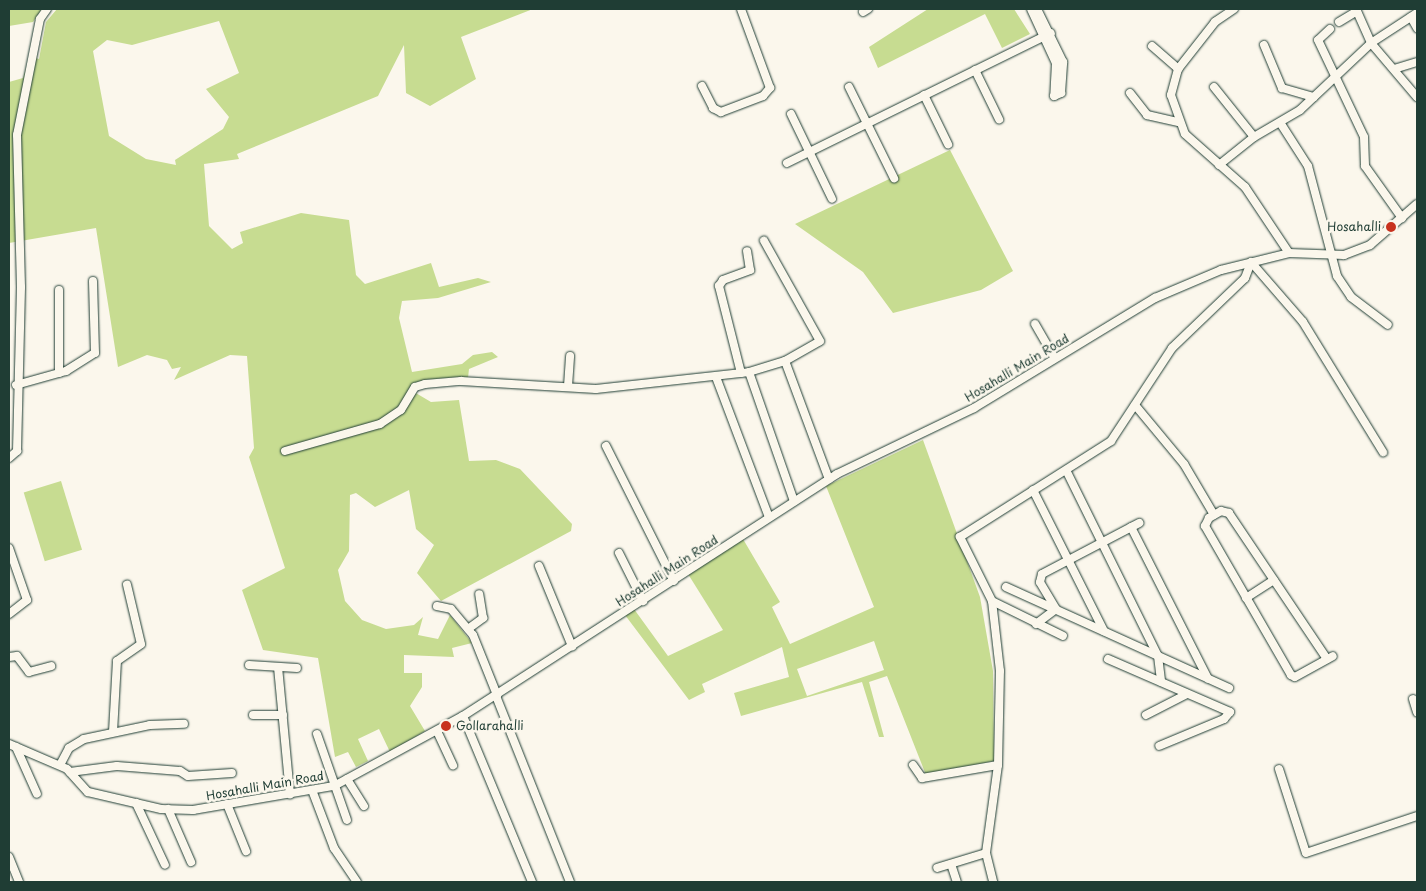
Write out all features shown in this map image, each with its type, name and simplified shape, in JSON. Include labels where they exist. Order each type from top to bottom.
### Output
[{"type":"street","points":[[9,458],[17,452],[16,385],[21,287],[18,135],[40,19],[47,9]]},
{"type":"street","points":[[702,86],[713,108],[720,112],[763,96],[770,88],[741,9]]},
{"type":"street","points":[[1031,9],[1049,34]]},
{"type":"street","points":[[1037,9],[1049,34],[1056,63],[1057,95]]},
{"type":"street","points":[[1177,122],[1171,96],[1178,69],[1215,22],[1234,9]]},
{"type":"street","points":[[1339,22],[1356,10],[1370,43],[1417,97]]},
{"type":"street","points":[[1219,165],[1254,137],[1281,124],[1336,78],[1370,43],[1414,15],[1417,28]]},
{"type":"street","points":[[1330,29],[1318,40],[1364,137],[1365,166],[1402,218]]},
{"type":"street","points":[[787,163],[1049,34]]},
{"type":"street","points":[[1264,45],[1282,88],[1314,97]]},
{"type":"street","points":[[1152,46],[1178,69]]},
{"type":"street","points":[[1394,69],[1417,62]]},
{"type":"street","points":[[975,70],[999,118]]},
{"type":"street","points":[[849,87],[894,178]]},
{"type":"street","points":[[1214,87],[1254,137]]},
{"type":"street","points":[[1130,93],[1147,114],[1177,122],[1219,165],[1245,187],[1290,253]]},
{"type":"street","points":[[924,95],[948,144]]},
{"type":"street","points":[[791,114],[832,199]]},
{"type":"street","points":[[1281,124],[1308,166],[1329,254],[1351,297],[1388,325]]},
{"type":"street","name":"Hosahalli Main Road","points":[[12,746],[60,765],[70,772],[88,792],[168,809],[227,804],[334,786],[464,716],[829,479],[974,408],[1155,298],[1251,262],[1290,253],[1344,255],[1370,245],[1416,207]]},
{"type":"street","points":[[285,451],[380,424],[401,410],[416,386],[425,384],[461,381],[596,389],[716,377],[749,372],[785,361],[818,345],[819,339],[764,241]]},
{"type":"street","points":[[741,373],[718,286],[723,280],[750,270],[747,251]]},
{"type":"street","points":[[993,882],[986,853],[998,764],[1000,671],[992,601],[960,537],[1033,490],[1067,472],[1111,441],[1172,348],[1239,285],[1251,262],[1303,322],[1383,452]]},
{"type":"street","points":[[16,385],[59,373],[95,353],[93,281]]},
{"type":"street","points":[[59,290],[59,373]]},
{"type":"street","points":[[1035,324],[1055,358]]},
{"type":"street","points":[[568,386],[570,356]]},
{"type":"street","points":[[785,361],[829,479]]},
{"type":"street","points":[[749,372],[794,501]]},
{"type":"street","points":[[716,377],[769,518]]},
{"type":"street","points":[[1135,405],[1184,464],[1214,516]]},
{"type":"street","points":[[606,446],[674,581]]},
{"type":"street","points":[[1067,472],[1100,544],[1158,656],[1162,682]]},
{"type":"street","points":[[1033,490],[1104,631]]},
{"type":"street","points":[[1229,513],[1274,580],[1330,658],[1295,677],[1246,598],[1205,526],[1214,516],[1229,513]]},
{"type":"street","points":[[1056,609],[1040,577],[1068,560],[1139,523]]},
{"type":"street","points":[[1131,527],[1208,679]]},
{"type":"street","points":[[9,548],[27,600],[9,614]]},
{"type":"street","points":[[619,553],[643,601]]},
{"type":"street","points":[[540,566],[572,646]]},
{"type":"street","points":[[1246,598],[1274,580]]},
{"type":"street","points":[[113,732],[117,661],[141,644],[127,585]]},
{"type":"street","points":[[1006,587],[1229,688]]},
{"type":"street","points":[[468,629],[483,618],[479,594]]},
{"type":"street","points":[[992,601],[1063,636]]},
{"type":"street","points":[[437,606],[450,609],[468,629],[497,695],[570,882]]},
{"type":"street","points":[[1036,624],[1056,609]]},
{"type":"street","points":[[9,657],[17,656],[29,672],[51,666]]},
{"type":"street","points":[[1108,659],[1162,682],[1230,715],[1159,746]]},
{"type":"street","points":[[249,664],[278,668],[297,668]]},
{"type":"street","points":[[278,668],[290,794]]},
{"type":"street","points":[[1146,715],[1187,694]]},
{"type":"street","points":[[1413,699],[1417,712]]},
{"type":"street","points":[[254,715],[283,715]]},
{"type":"street","points":[[464,716],[532,882]]},
{"type":"street","points":[[60,765],[75,743],[113,732],[184,724]]},
{"type":"street","points":[[437,731],[453,766]]},
{"type":"street","points":[[317,734],[334,786],[348,820]]},
{"type":"street","points":[[12,746],[37,794]]},
{"type":"street","points":[[913,765],[922,778],[998,764]]},
{"type":"street","points":[[70,772],[117,766],[180,771],[188,776],[232,773]]},
{"type":"street","points":[[1279,769],[1306,853],[1417,816]]},
{"type":"street","points":[[347,779],[364,806]]},
{"type":"street","points":[[312,790],[334,848],[357,882]]},
{"type":"street","points":[[136,803],[165,865]]},
{"type":"street","points":[[227,804],[246,851]]},
{"type":"street","points":[[168,809],[191,862]]},
{"type":"street","points":[[937,868],[986,853]]},
{"type":"street","points":[[9,857],[19,882]]},
{"type":"street","points":[[951,864],[957,882]]},
{"type":"green space","points":[[9,9],[42,9],[33,22],[9,26]]},
{"type":"green space","points":[[57,9],[533,9],[461,37],[476,79],[430,106],[406,93],[404,45],[378,96],[237,154],[239,159],[204,164],[209,226],[232,249],[243,243],[240,232],[301,213],[349,220],[356,275],[365,284],[431,263],[439,287],[478,278],[491,282],[438,298],[402,301],[399,318],[412,372],[462,364],[473,355],[492,352],[498,357],[469,369],[468,378],[409,389],[431,402],[459,400],[469,461],[496,460],[520,469],[572,524],[571,531],[441,601],[417,573],[434,545],[416,529],[409,490],[375,507],[356,493],[350,495],[349,551],[338,570],[345,601],[362,620],[386,629],[414,625],[423,617],[418,635],[438,639],[450,615],[472,643],[452,648],[454,657],[404,655],[404,673],[422,673],[422,687],[410,706],[425,731],[390,752],[379,729],[358,739],[368,761],[356,767],[348,752],[335,757],[318,658],[263,650],[242,590],[285,568],[249,457],[254,448],[247,356],[230,355],[174,380],[181,367],[172,369],[167,360],[147,355],[118,367],[96,228],[9,243],[9,82],[23,78],[30,56],[39,59],[46,22]],"holes":[[[219,21],[239,73],[206,89],[229,117],[223,129],[175,160],[176,165],[146,159],[109,136],[93,51],[107,40],[132,45]]]},
{"type":"green space","points":[[928,9],[1014,9],[1030,34],[1002,48],[985,14],[878,68],[869,47]]},
{"type":"green space","points":[[950,150],[1013,271],[981,290],[893,313],[863,272],[795,224]]},
{"type":"green space","points":[[923,440],[980,597],[993,671],[994,761],[926,775],[887,676],[869,682],[884,737],[879,737],[862,682],[741,716],[734,693],[789,677],[782,647],[702,684],[705,692],[689,700],[625,615],[634,609],[668,656],[723,630],[688,574],[743,539],[780,602],[772,607],[790,644],[874,607],[826,486]],"holes":[[[874,641],[884,670],[807,696],[797,669]]]},
{"type":"green space","points":[[61,481],[82,550],[45,561],[24,492]]},
{"type":"place","name":"Hosahalli","points":[[1391,227]]},
{"type":"place","name":"Gollarahalli","points":[[446,726]]}]
